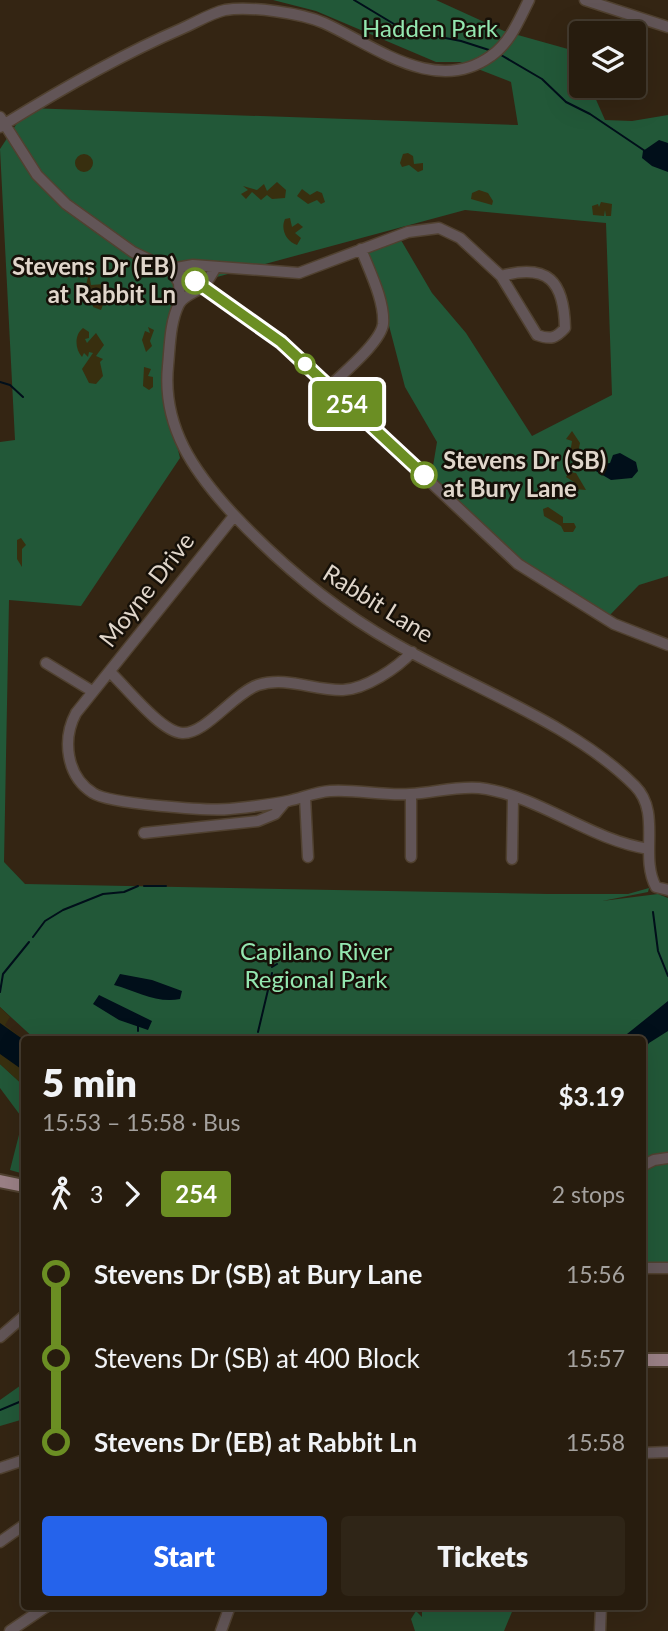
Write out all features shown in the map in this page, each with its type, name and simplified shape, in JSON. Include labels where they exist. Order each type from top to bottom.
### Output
[{"type":"main road","points":[[0,1181],[21,1185]]},
{"type":"main road","points":[[646,1360],[668,1360]]},
{"type":"street","points":[[529,0],[512,34],[489,58],[448,72],[433,73],[396,60],[321,22],[262,10],[225,10],[114,60],[1,123],[37,175],[66,204],[133,252],[204,286],[281,342],[518,564],[614,624],[668,645]]},
{"type":"street","points":[[585,0],[668,27]]},
{"type":"street","points":[[171,268],[193,265],[299,273],[408,232],[439,228],[460,238],[501,276],[537,335],[547,339],[556,337],[565,328],[560,291],[551,279],[542,273],[522,270],[501,276]]},
{"type":"street","points":[[329,387],[376,339],[383,324],[379,299],[362,248]]},
{"type":"street","points":[[171,268],[179,283],[180,301],[204,286],[216,267]]},
{"type":"street","name":"Rabbit Lane","points":[[180,301],[172,327],[166,388],[178,438],[207,488],[260,543],[331,605],[412,652],[592,748],[637,787],[648,812],[652,881],[656,887],[668,890]]},
{"type":"street","name":"Moyne Drive","points":[[234,516],[92,691],[72,720],[67,742],[73,770],[93,793],[108,799],[227,810],[285,802],[329,791],[411,794],[469,788],[513,797],[591,831],[649,849]]},
{"type":"street","points":[[110,672],[164,726],[184,734],[195,731],[242,692],[260,685],[279,682],[345,690],[395,670],[412,652]]},
{"type":"street","points":[[46,663],[92,691]]},
{"type":"street","points":[[411,794],[411,858]]},
{"type":"street","points":[[305,797],[308,857]]},
{"type":"street","points":[[512,859],[513,797]]},
{"type":"street","name":"Moyne Drive","points":[[144,834],[258,821],[275,814],[285,802]]},
{"type":"street","points":[[646,1165],[654,1160],[668,1158]]},
{"type":"street","points":[[646,1268],[668,1268]]},
{"type":"street","points":[[0,1337],[21,1319]]},
{"type":"street","points":[[646,1453],[668,1452]]},
{"type":"street","points":[[0,1468],[21,1461]]},
{"type":"street","points":[[0,1542],[21,1527]]},
{"type":"street","points":[[10,1631],[41,1610]]},
{"type":"street","points":[[222,1631],[229,1610]]},
{"type":"street","points":[[600,1631],[601,1610]]},
{"type":"green space","points":[[273,0],[436,0],[504,31],[569,49],[569,98],[595,98],[605,120],[632,121],[668,115],[668,576],[639,585],[608,617],[527,565],[431,478],[437,442],[405,387],[380,291],[364,250],[398,235],[432,293],[466,333],[532,436],[612,395],[606,223],[465,210],[176,288],[165,353],[167,393],[180,458],[81,606],[9,600],[4,862],[25,884],[548,894],[628,894],[649,888],[648,892],[602,901],[658,894],[668,898],[668,1262],[646,1264],[646,1036],[32,1036],[0,1007],[0,442],[15,440],[0,149],[27,108],[518,125],[511,82],[460,62],[436,62],[316,11]]},
{"type":"green space","points":[[0,1064],[21,1083],[21,1116],[0,1088]]},
{"type":"green space","points":[[21,1127],[21,1173],[10,1170]]},
{"type":"green space","points":[[21,1385],[21,1420],[0,1426],[0,1400]]},
{"type":"green space","points":[[422,1610],[513,1610],[504,1631],[415,1631],[411,1619],[416,1611],[422,1617]]},
{"type":"sand","points":[[80,154],[88,154],[93,163],[91,170],[80,172],[75,167],[75,159]]},
{"type":"sand","points":[[403,154],[413,156],[414,164],[423,163],[423,170],[418,172],[409,165],[402,167],[400,163]]},
{"type":"sand","points":[[277,182],[286,190],[285,198],[272,199],[267,195],[261,200],[252,192],[246,199],[241,194],[248,190],[243,186],[257,190],[264,184],[267,191]]},
{"type":"sand","points":[[302,189],[310,195],[317,191],[322,193],[325,202],[321,204],[317,200],[308,204],[297,196]]},
{"type":"sand","points":[[479,190],[488,193],[493,201],[492,205],[471,199],[472,193]]},
{"type":"sand","points":[[601,202],[612,204],[611,216],[606,216],[605,210],[604,216],[593,215],[592,206],[598,204],[599,207]]},
{"type":"sand","points":[[290,218],[292,227],[298,223],[303,227],[295,233],[301,238],[297,245],[285,235],[285,219]]},
{"type":"sand","points":[[89,273],[91,285],[104,284],[109,289],[101,310],[93,307],[93,301],[84,293]]},
{"type":"sand","points":[[148,327],[154,330],[150,341],[152,346],[146,352],[142,340],[145,331],[150,333]]},
{"type":"sand","points":[[83,328],[89,332],[89,338],[85,339],[87,343],[96,333],[104,345],[96,356],[103,359],[100,362],[103,376],[96,384],[89,383],[82,369],[93,353],[89,352],[88,357],[84,353],[82,357],[78,350],[76,342]]},
{"type":"sand","points":[[144,367],[151,369],[148,376],[153,377],[153,387],[149,390],[143,386]]},
{"type":"sand","points":[[572,431],[580,443],[577,458],[570,454],[572,441],[566,439]]},
{"type":"sand","points":[[569,472],[576,473],[586,490],[575,489],[574,482],[566,477]]},
{"type":"sand","points":[[548,507],[563,517],[563,523],[574,523],[576,527],[573,532],[564,532],[561,526],[544,516],[543,509]]},
{"type":"sand","points":[[21,538],[26,545],[22,549],[22,567],[17,559],[17,540]]},
{"type":"sand","points":[[0,1007],[10,1017],[5,1025],[21,1038],[21,1083],[0,1064]]},
{"type":"water","points":[[659,140],[668,143],[668,172],[652,166],[642,158],[643,151]]},
{"type":"water","points":[[620,453],[636,462],[638,471],[632,478],[611,480],[594,470],[595,465],[610,463],[613,455]]},
{"type":"water","points":[[120,974],[152,980],[182,991],[180,999],[164,1000],[114,985]]},
{"type":"water","points":[[99,995],[152,1021],[148,1030],[119,1020],[93,1004]]},
{"type":"water","points":[[668,1001],[668,1031],[646,1047],[646,1036],[627,1034]]},
{"type":"water","points":[[0,1023],[21,1038],[21,1069],[0,1054]]},
{"type":"waterway","points":[[354,0],[404,30],[461,41],[489,50]]},
{"type":"waterway","points":[[501,55],[542,79],[566,102],[590,114],[645,151]]},
{"type":"waterway","points":[[0,382],[10,385],[23,397]]},
{"type":"waterway","points":[[33,937],[45,921],[63,910],[103,894],[124,892],[138,886]]},
{"type":"waterway","points":[[144,886],[166,886]]},
{"type":"waterway","points":[[653,912],[658,951],[668,976]]},
{"type":"waterway","points":[[0,992],[3,974],[29,942]]},
{"type":"waterway","points":[[272,967],[277,964]]},
{"type":"waterway","points":[[258,1032],[272,973]]},
{"type":"waterway","points":[[138,1026],[138,1031]]},
{"type":"waterway","points":[[0,1410],[21,1401]]},
{"type":"bus line","name":"254","points":[[195,281],[281,342],[424,475]]},
{"type":"place","name":"Stevens Dr (EB) at Rabbit Ln","points":[[195,281]]},
{"type":"place","name":"Stevens Dr (SB) at Bury Lane","points":[[424,475]]},
{"type":"park label","name":"Hadden Park","points":[[430,29]]},
{"type":"park label","name":"Capilano River Regional Park","points":[[316,966]]}]
